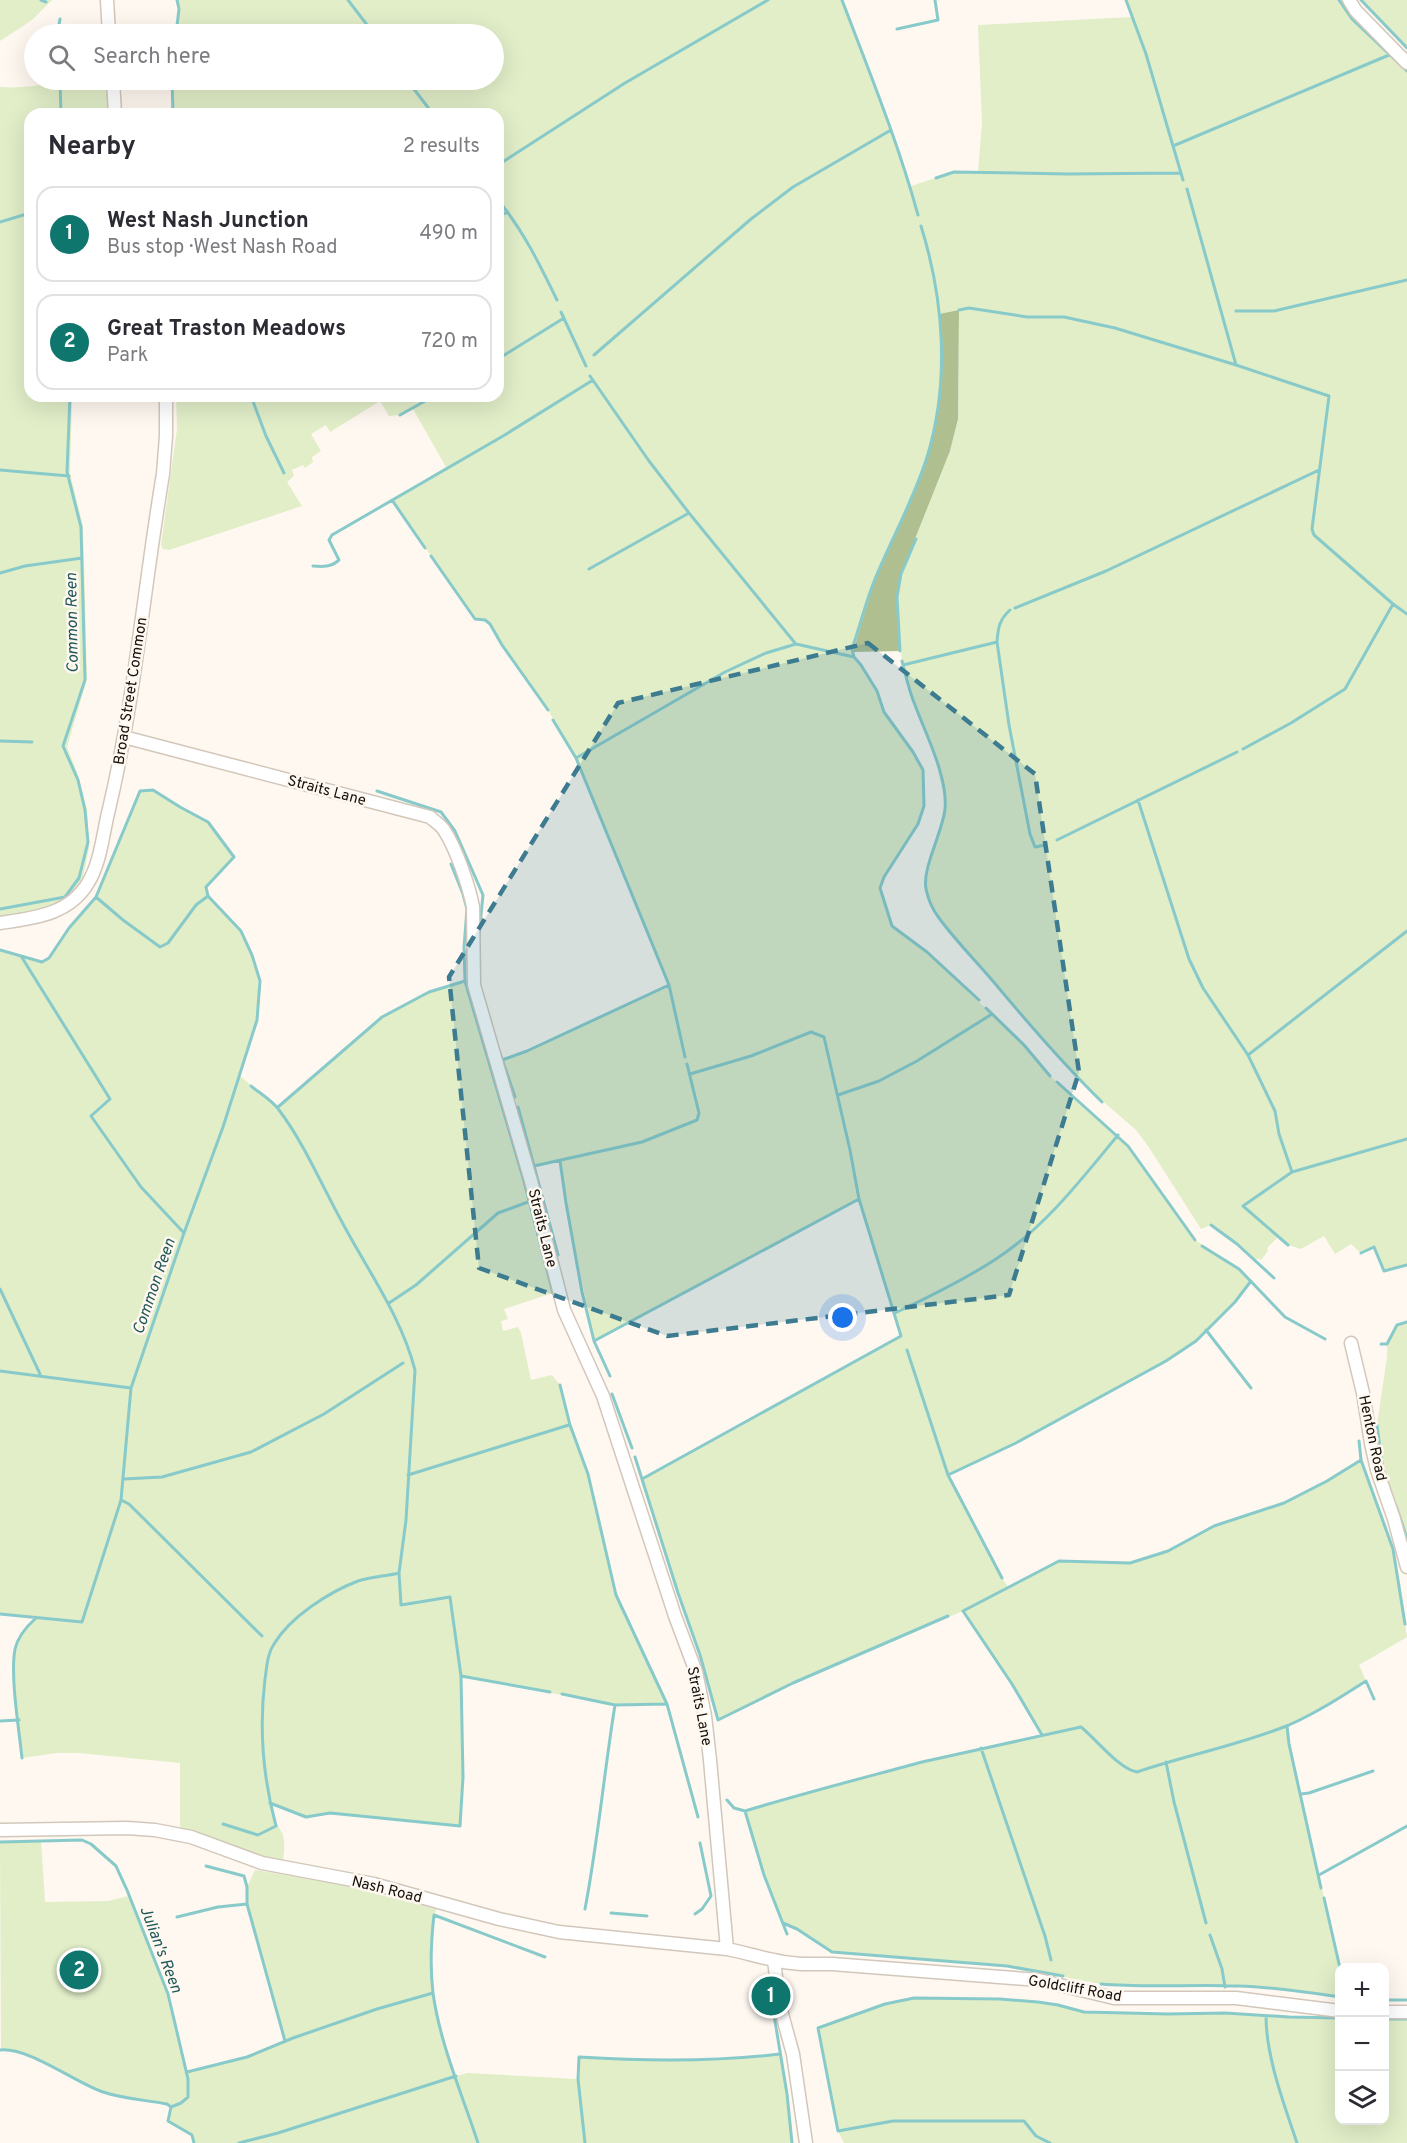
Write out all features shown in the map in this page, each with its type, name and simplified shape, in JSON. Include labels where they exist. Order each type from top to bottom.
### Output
[{"type":"street","points":[[107,0],[108,24]]},
{"type":"street","points":[[1348,0],[1407,63]]},
{"type":"street","points":[[113,90],[114,108]]},
{"type":"street","name":"Broad Street Common","points":[[0,923],[47,915],[69,905],[88,884],[97,859],[124,737],[162,474],[166,436],[166,402]]},
{"type":"street","name":"Straits Lane","points":[[124,737],[430,817],[444,828],[471,894],[474,985],[525,1160],[564,1311],[603,1396],[675,1616],[696,1672],[705,1716],[727,1949]]},
{"type":"street","name":"Henton Road","points":[[1352,1343],[1375,1461],[1407,1567]]},
{"type":"street","name":"Nash Road","points":[[0,1830],[127,1828],[155,1830],[191,1837],[262,1863],[374,1884],[499,1919],[559,1932],[727,1949],[774,1960]]},
{"type":"street","points":[[774,1960],[779,2003],[793,2054],[806,2143]]},
{"type":"street","name":"Goldcliff Road","points":[[774,1960],[804,1965],[832,1964],[1039,1980],[1114,1998],[1236,1998],[1335,2010]]},
{"type":"street","points":[[1389,2012],[1407,2012]]},
{"type":"highlighted area","points":[[868,643],[1035,774],[1079,1072],[1009,1295],[667,1336],[479,1268],[449,977],[618,703]]},
{"type":"green space","points":[[0,0],[52,0],[32,20],[0,41]]},
{"type":"green space","points":[[177,0],[842,0],[911,186],[954,172],[978,172],[982,123],[978,25],[1132,17],[1126,0],[1339,0],[1352,19],[1407,71],[1407,1265],[1384,1271],[1374,1247],[1361,1253],[1351,1244],[1335,1254],[1324,1236],[1301,1249],[1288,1245],[1278,1237],[1267,1248],[1268,1251],[1261,1260],[1258,1258],[1256,1260],[1211,1225],[1201,1229],[1136,1130],[1091,1091],[1009,1001],[938,917],[929,898],[926,886],[932,853],[943,821],[944,795],[931,743],[914,704],[902,662],[897,597],[901,574],[950,451],[958,419],[959,310],[939,314],[941,396],[932,444],[915,490],[872,588],[852,649],[854,657],[877,691],[884,712],[923,770],[924,806],[918,824],[884,877],[880,888],[892,926],[927,952],[1024,1045],[1050,1076],[1128,1146],[1195,1240],[1239,1269],[1251,1281],[1235,1302],[1196,1341],[1166,1361],[1016,1443],[948,1475],[1002,1578],[1009,1588],[1059,1561],[1130,1563],[1168,1551],[1214,1526],[1284,1503],[1361,1460],[1393,1549],[1407,1637],[1359,1665],[1366,1681],[1287,1726],[1289,1744],[1339,1963],[1335,1963],[1335,1996],[1237,1986],[1139,1987],[1101,1984],[1007,1966],[832,1952],[797,1929],[783,1923],[764,1875],[745,1811],[922,1762],[1042,1735],[1012,1684],[963,1611],[793,1683],[718,1720],[642,1479],[901,1336],[859,1199],[594,1341],[560,1162],[534,1166],[502,1060],[527,1051],[669,985],[576,758],[548,710],[490,624],[485,620],[475,619],[392,500],[446,467],[413,409],[400,415],[389,416],[381,402],[504,402],[504,108],[173,108],[173,90],[504,90],[504,24],[177,24],[179,9]]},
{"type":"green space","points":[[1361,0],[1407,0],[1407,48],[1405,46]]},
{"type":"green space","points":[[0,87],[24,87],[24,90],[109,90],[110,108],[24,108],[24,402],[72,402],[70,473],[83,526],[87,679],[67,747],[78,775],[87,809],[89,848],[83,877],[75,890],[62,901],[42,910],[0,919]]},
{"type":"green space","points":[[959,310],[958,419],[950,451],[901,574],[897,597],[900,651],[853,652],[874,581],[914,491],[934,433],[940,397],[939,314]]},
{"type":"green space","points":[[176,402],[378,402],[330,432],[326,425],[311,434],[321,451],[312,457],[313,462],[305,468],[303,465],[292,470],[294,476],[287,482],[302,506],[169,550],[163,549],[161,545],[177,429]]},
{"type":"green space","points":[[153,790],[208,822],[234,857],[206,887],[211,899],[243,933],[255,963],[258,979],[257,1011],[240,1076],[277,1107],[382,1017],[429,992],[465,981],[473,1004],[524,1181],[553,1293],[504,1309],[508,1319],[501,1321],[503,1331],[518,1327],[531,1380],[552,1375],[560,1385],[570,1425],[588,1474],[616,1595],[667,1704],[615,1705],[461,1676],[463,1777],[460,1826],[330,1813],[306,1817],[270,1803],[274,1818],[284,1838],[283,1861],[251,1853],[180,1827],[180,1763],[79,1753],[57,1753],[22,1758],[15,1683],[15,1655],[20,1637],[35,1618],[0,1614],[0,950],[42,962],[49,958],[69,928],[96,897],[140,791]]},
{"type":"green space","points":[[1407,1322],[1407,1538],[1383,1472],[1377,1425],[1387,1344],[1397,1325]]},
{"type":"green space","points":[[41,1841],[45,1902],[108,1901],[129,1896],[168,1994],[187,2072],[247,2057],[285,2041],[247,1904],[247,1887],[255,1870],[334,1883],[436,1909],[431,1951],[434,1994],[443,2035],[456,2076],[468,2073],[577,2079],[579,2057],[680,2060],[780,2054],[792,2143],[194,2143],[192,2135],[168,2121],[171,2107],[167,2104],[107,2093],[37,2059],[1,2050],[0,1842]]},
{"type":"green space","points":[[914,1998],[1000,1999],[1058,2005],[1084,2012],[1225,2013],[1335,2018],[1335,2125],[1389,2125],[1389,2019],[1407,2019],[1407,2143],[844,2143],[838,2131],[818,2028],[885,2004]]},
{"type":"waterway","points":[[41,0],[46,2]]},
{"type":"waterway","points":[[177,0],[179,9],[177,24]]},
{"type":"waterway","points":[[348,0],[366,24]]},
{"type":"waterway","points":[[504,161],[625,83],[768,0]]},
{"type":"waterway","points":[[842,0],[873,80],[918,215]]},
{"type":"waterway","points":[[897,29],[938,20],[935,0]]},
{"type":"waterway","points":[[1126,0],[1146,54],[1183,180]]},
{"type":"waterway","points":[[1339,0],[1352,19],[1407,71]]},
{"type":"waterway","points":[[1361,0],[1407,48]]},
{"type":"waterway","points":[[59,24],[60,19]]},
{"type":"waterway","points":[[1173,146],[1389,55]]},
{"type":"waterway","name":"Common Reen","points":[[60,90],[61,108]]},
{"type":"waterway","points":[[172,90],[173,108]]},
{"type":"waterway","points":[[415,90],[428,108]]},
{"type":"waterway","points":[[594,355],[751,219],[793,187],[891,130]]},
{"type":"waterway","points":[[936,178],[954,172],[1181,173]]},
{"type":"waterway","points":[[1187,189],[1236,365]]},
{"type":"waterway","points":[[504,207],[523,236],[557,300]]},
{"type":"waterway","points":[[504,214],[508,212]]},
{"type":"waterway","points":[[0,222],[24,215]]},
{"type":"waterway","points":[[854,657],[852,649],[872,587],[916,488],[927,457],[939,400],[941,370],[939,312],[929,254],[921,226]]},
{"type":"waterway","points":[[1236,311],[1274,311],[1407,280]]},
{"type":"waterway","points":[[959,310],[969,308],[1027,317],[1064,317],[1115,328],[1329,396],[1312,529],[1314,535],[1407,614]]},
{"type":"waterway","points":[[561,312],[586,366]]},
{"type":"waterway","points":[[504,355],[564,318]]},
{"type":"waterway","points":[[590,376],[649,461],[795,643]]},
{"type":"waterway","points":[[313,566],[327,566],[339,560],[329,540],[332,535],[503,436],[593,380]]},
{"type":"waterway","name":"Common Reen","points":[[0,909],[65,897],[79,878],[88,842],[85,810],[78,780],[63,746],[85,680],[81,527],[67,472],[70,402]]},
{"type":"waterway","points":[[253,402],[266,436],[284,473]]},
{"type":"waterway","points":[[400,415],[423,402]]},
{"type":"waterway","points":[[0,470],[69,476]]},
{"type":"waterway","points":[[1015,608],[1106,571],[1319,470]]},
{"type":"waterway","points":[[392,500],[425,548]]},
{"type":"waterway","points":[[589,569],[689,513]]},
{"type":"waterway","points":[[900,651],[897,597],[901,574],[916,539]]},
{"type":"waterway","points":[[431,556],[475,619],[485,620],[490,624],[548,710]]},
{"type":"waterway","points":[[0,573],[25,566],[82,558]]},
{"type":"waterway","points":[[1243,749],[1291,723],[1345,689],[1393,604]]},
{"type":"waterway","points":[[1010,610],[1000,624],[997,642],[1009,725],[1030,834],[1035,847],[1045,845]]},
{"type":"waterway","points":[[903,665],[997,642]]},
{"type":"waterway","points":[[576,758],[725,672],[766,653],[796,644],[854,657],[877,691],[884,712],[923,770],[924,806],[918,824],[884,877],[880,888],[892,926],[927,952],[979,1000]]},
{"type":"waterway","points":[[902,661],[911,694],[940,770],[945,797],[943,818],[927,871],[926,889],[931,904],[958,942],[1046,1043],[1102,1102]]},
{"type":"waterway","points":[[553,720],[576,758],[669,985],[685,1057]]},
{"type":"waterway","points":[[0,741],[32,742]]},
{"type":"waterway","points":[[1057,840],[1237,752]]},
{"type":"waterway","name":"Common Reen","points":[[0,950],[42,962],[49,958],[69,928],[96,897],[140,791],[153,790],[208,822],[234,857],[206,887],[208,896],[241,931],[260,981],[257,1020],[223,1127],[131,1388],[121,1500],[82,1622],[0,1614]]},
{"type":"waterway","points":[[377,791],[441,812],[455,831],[483,895],[479,935]]},
{"type":"waterway","points":[[1138,800],[1189,959],[1203,988],[1248,1055],[1275,1111],[1279,1134],[1292,1172]]},
{"type":"waterway","points":[[451,864],[467,909],[464,947],[465,981],[524,1181],[553,1293]]},
{"type":"waterway","points":[[96,897],[160,947],[168,943],[196,905],[208,896]]},
{"type":"waterway","points":[[1248,1055],[1407,931]]},
{"type":"waterway","points":[[21,956],[110,1099],[91,1116],[141,1187],[184,1233]]},
{"type":"waterway","points":[[278,1107],[382,1017],[429,992],[465,981]]},
{"type":"waterway","points":[[502,1060],[527,1051],[669,985]]},
{"type":"waterway","points":[[986,1008],[1024,1045],[1050,1076]]},
{"type":"waterway","points":[[838,1095],[879,1081],[917,1061],[992,1014]]},
{"type":"waterway","points":[[642,1479],[901,1336],[859,1199],[824,1037],[811,1032],[751,1056],[690,1074]]},
{"type":"waterway","points":[[500,1053],[515,1097]]},
{"type":"waterway","points":[[534,1166],[642,1142],[697,1120],[699,1113],[687,1064]]},
{"type":"waterway","points":[[1057,1082],[1128,1146],[1195,1240]]},
{"type":"waterway","points":[[251,1086],[276,1107],[297,1136],[393,1312],[409,1350],[415,1370],[406,1520],[399,1573],[401,1605],[450,1597],[461,1676],[463,1777],[460,1826],[330,1813],[306,1817],[270,1803]]},
{"type":"waterway","points":[[518,1107],[558,1255]]},
{"type":"waterway","points":[[895,1313],[959,1281],[1014,1247],[1061,1202],[1118,1135]]},
{"type":"waterway","points":[[1288,1245],[1243,1206],[1292,1172],[1407,1139]]},
{"type":"waterway","points":[[560,1161],[582,1292],[594,1341],[610,1376]]},
{"type":"waterway","points":[[594,1341],[859,1199]]},
{"type":"waterway","points":[[389,1303],[416,1285],[498,1213],[528,1202]]},
{"type":"waterway","points":[[1211,1225],[1237,1244],[1274,1278]]},
{"type":"waterway","points":[[1202,1246],[1239,1269],[1285,1317],[1325,1339]]},
{"type":"waterway","points":[[1361,1253],[1374,1247],[1384,1271],[1407,1265]]},
{"type":"waterway","points":[[948,1475],[1016,1443],[1166,1361],[1196,1341],[1235,1302],[1251,1281]]},
{"type":"waterway","points":[[0,1289],[40,1374]]},
{"type":"waterway","points":[[1381,1344],[1387,1344],[1397,1325],[1407,1322]]},
{"type":"waterway","points":[[1206,1330],[1251,1388]]},
{"type":"waterway","points":[[907,1350],[948,1475],[1002,1578]]},
{"type":"waterway","points":[[124,1479],[162,1477],[251,1452],[324,1414],[403,1363]]},
{"type":"waterway","points":[[0,1371],[131,1388]]},
{"type":"waterway","points":[[560,1385],[570,1425],[588,1474],[616,1595],[667,1704],[698,1817]]},
{"type":"waterway","points":[[612,1394],[632,1448]]},
{"type":"waterway","points":[[408,1475],[569,1425]]},
{"type":"waterway","points":[[1377,1425],[1383,1471]]},
{"type":"waterway","points":[[1359,1441],[1361,1460],[1393,1549],[1405,1624]]},
{"type":"waterway","points":[[635,1457],[700,1655],[718,1720],[793,1683],[948,1616]]},
{"type":"waterway","points":[[1042,1735],[1012,1684],[963,1611],[1059,1561],[1130,1563],[1168,1551],[1214,1526],[1284,1503],[1361,1460]]},
{"type":"waterway","points":[[121,1500],[129,1504],[262,1636]]},
{"type":"waterway","points":[[1396,1506],[1407,1538]]},
{"type":"waterway","points":[[223,1824],[258,1835],[276,1826],[265,1771],[262,1716],[269,1656],[281,1634],[311,1606],[335,1592],[368,1578],[399,1573]]},
{"type":"waterway","points":[[22,1758],[14,1688],[15,1649],[26,1628],[36,1618]]},
{"type":"waterway","points":[[461,1676],[550,1692]]},
{"type":"waterway","points":[[727,1800],[734,1808],[745,1811],[922,1762],[1081,1727],[1115,1760],[1137,1772],[1289,1725],[1319,1710],[1366,1681],[1374,1699]]},
{"type":"waterway","points":[[562,1694],[615,1705],[667,1704]]},
{"type":"waterway","points":[[585,1909],[615,1705]]},
{"type":"waterway","points":[[0,1721],[19,1720]]},
{"type":"waterway","points":[[1287,1726],[1321,1888]]},
{"type":"waterway","points":[[981,1748],[1045,1936],[1051,1960]]},
{"type":"waterway","points":[[1166,1762],[1174,1802],[1206,1923]]},
{"type":"waterway","points":[[1301,1794],[1373,1771]]},
{"type":"waterway","points":[[745,1811],[764,1875],[787,1934]]},
{"type":"waterway","points":[[1319,1875],[1407,1826]]},
{"type":"waterway","name":"Julian's Reen","points":[[0,1842],[82,1840],[91,1844],[116,1866],[168,1994],[188,2079],[188,2097],[171,2107],[168,2121],[192,2135],[194,2143]]},
{"type":"waterway","points":[[695,1914],[702,1909],[711,1896],[700,1843]]},
{"type":"waterway","points":[[206,1866],[244,1876],[247,1887],[247,1904],[285,2041]]},
{"type":"waterway","points":[[1324,1898],[1339,1963]]},
{"type":"waterway","points":[[177,1917],[218,1907],[247,1904]]},
{"type":"waterway","points":[[611,1913],[647,1916]]},
{"type":"waterway","points":[[478,2143],[446,2050],[436,2012],[431,1964],[434,1915],[545,1957]]},
{"type":"waterway","points":[[783,1923],[797,1929],[832,1952],[1007,1966],[1063,1976]]},
{"type":"waterway","points":[[1210,1935],[1222,1969],[1225,1987]]},
{"type":"waterway","points":[[1101,1984],[1252,1987],[1335,1996]]},
{"type":"waterway","points":[[187,2072],[247,2057],[293,2038],[377,2009],[433,1993]]},
{"type":"waterway","points":[[1050,2143],[1036,2136],[1024,2121],[893,2121],[838,2131],[818,2028],[885,2004],[914,1998],[1038,2002],[1084,2012],[1225,2013],[1335,2018]]},
{"type":"waterway","points":[[1389,2000],[1407,2000]]},
{"type":"waterway","points":[[766,2001],[774,2015],[787,2094],[792,2143]]},
{"type":"waterway","points":[[1266,2016],[1272,2064],[1297,2143]]},
{"type":"waterway","points":[[1389,2019],[1407,2019]]},
{"type":"waterway","points":[[0,2050],[38,2059],[103,2092],[167,2104],[171,2107]]},
{"type":"waterway","points":[[585,2143],[578,2079],[579,2057],[680,2060],[780,2054]]},
{"type":"waterway","points":[[239,2143],[278,2133],[456,2076]]},
{"type":"place","name":"Great Traston Meadows","points":[[79,1970]]},
{"type":"place","name":"West Nash Junction","points":[[771,1996]]}]
